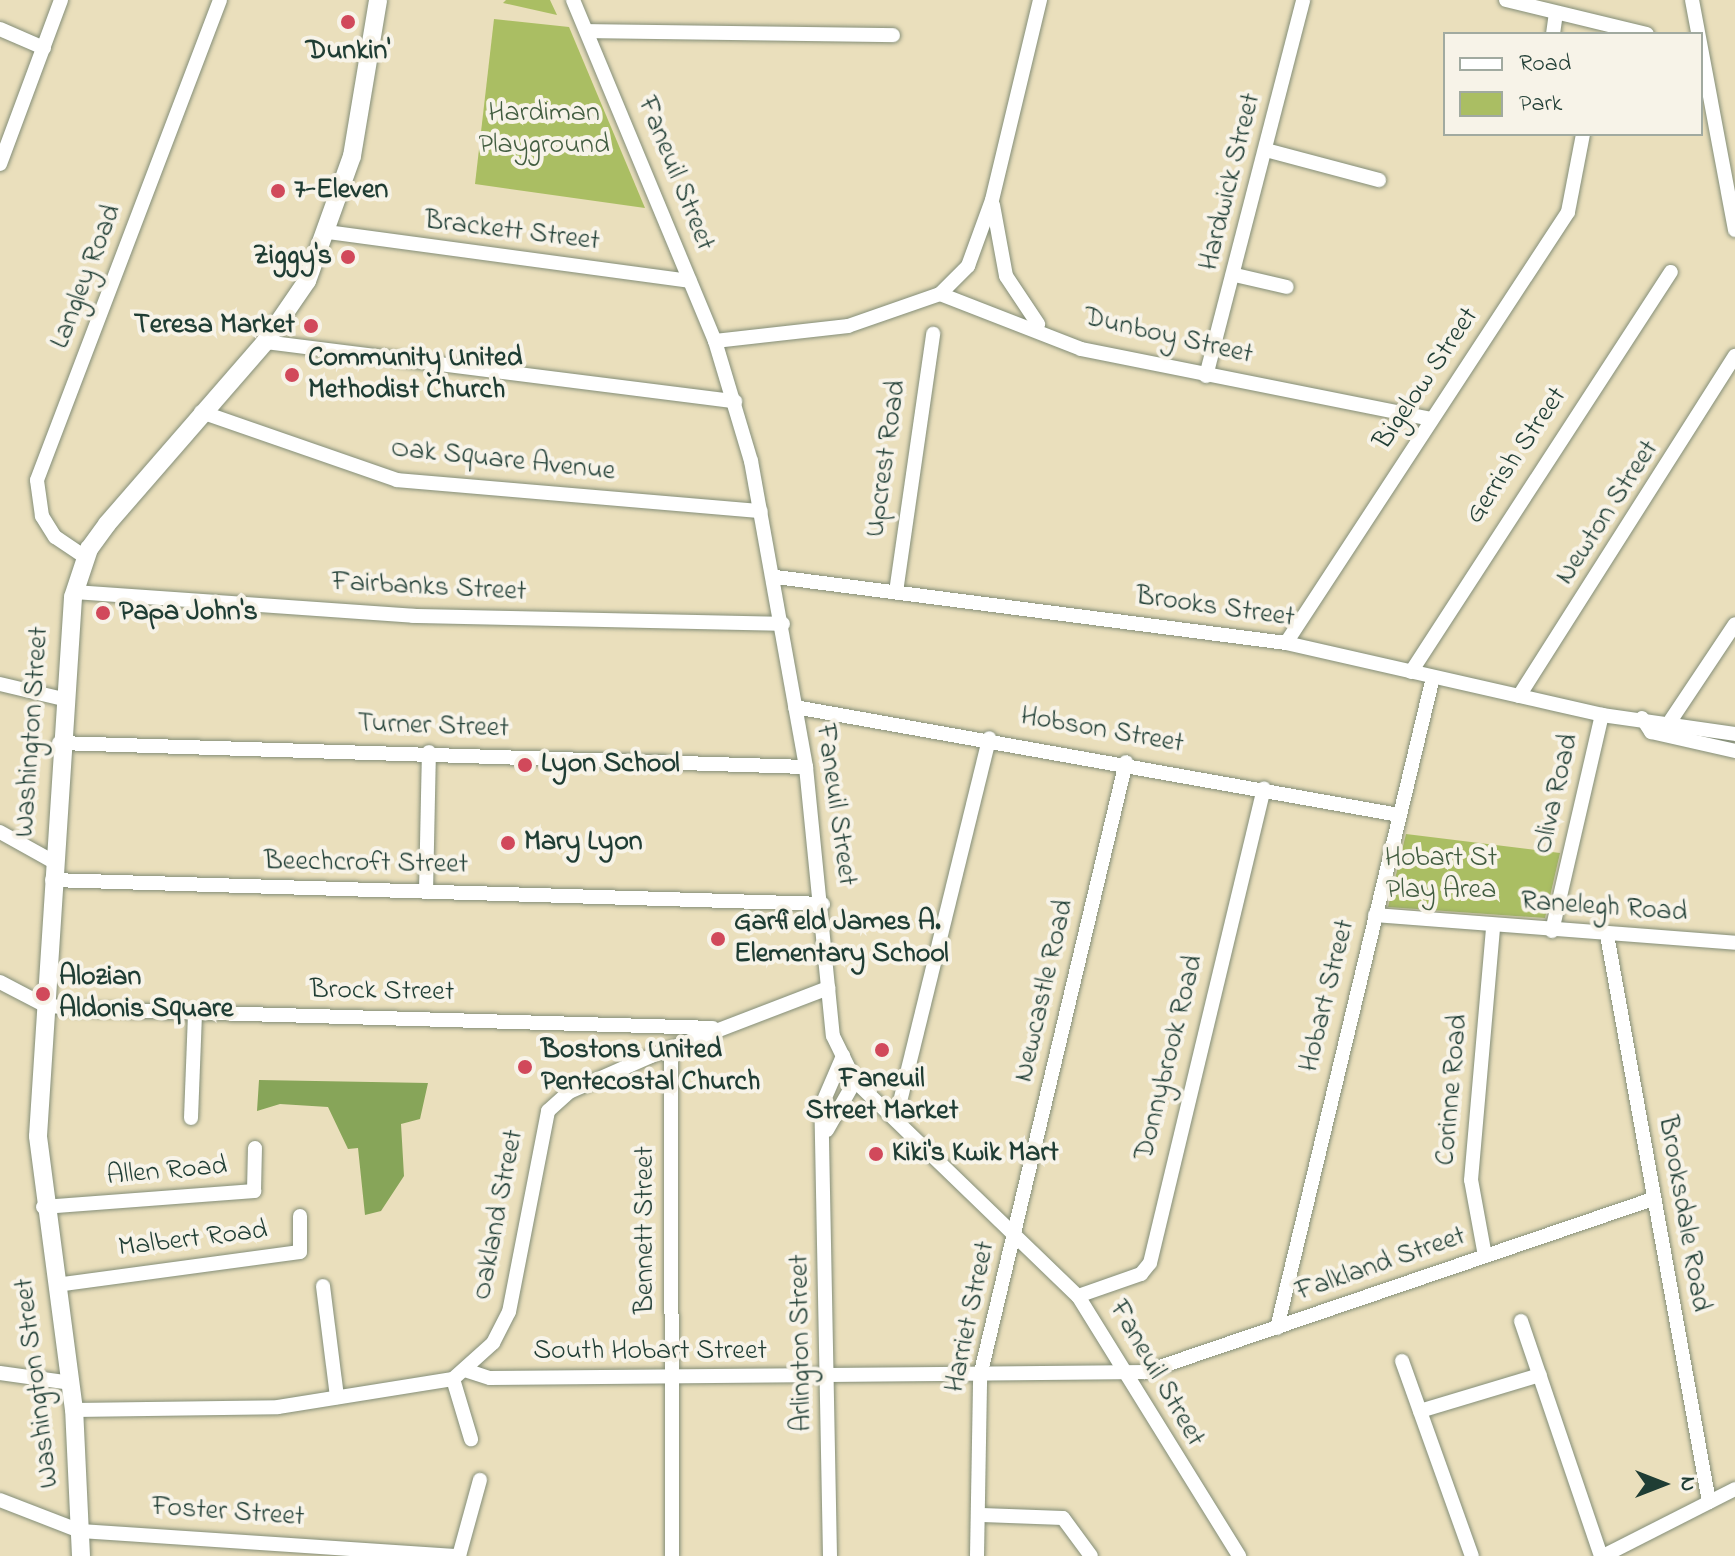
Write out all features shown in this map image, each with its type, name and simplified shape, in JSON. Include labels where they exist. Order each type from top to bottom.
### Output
[{"type":"main road","name":"Washington Street","points":[[81,1556],[74,1410],[43,1207],[44,1005],[59,743],[74,592],[85,557],[201,412],[265,342],[307,281],[328,232],[358,129],[378,0]]},
{"type":"street","points":[[0,164],[61,0]]},
{"type":"street","name":"Langley Road","points":[[85,557],[55,537],[37,480],[220,0]]},
{"type":"street","name":"Faneuil Street","points":[[573,0],[715,341],[735,401],[776,577],[806,767],[823,904],[828,988],[843,1056],[855,1081],[1016,1232],[1078,1296],[1239,1556]]},
{"type":"street","points":[[715,341],[848,326],[940,294],[968,266],[992,200],[1040,0]]},
{"type":"street","name":"Hardwick Street","points":[[1206,376],[1235,275],[1303,0]]},
{"type":"street","points":[[1506,0],[1638,32]]},
{"type":"street","points":[[1692,0],[1700,32]]},
{"type":"street","points":[[1553,32],[1556,13]]},
{"type":"street","points":[[0,29],[44,48]]},
{"type":"street","points":[[588,31],[893,35]]},
{"type":"street","points":[[1704,46],[1735,230]]},
{"type":"street","name":"Bigelow Street","points":[[1286,643],[1568,212],[1581,171],[1583,136]]},
{"type":"street","points":[[1266,150],[1379,180]]},
{"type":"street","points":[[992,200],[1006,276],[1042,328]]},
{"type":"street","name":"Brackett Street","points":[[328,232],[690,281]]},
{"type":"street","name":"Gerrish Street","points":[[1411,672],[1671,272]]},
{"type":"street","points":[[1235,275],[1287,287]]},
{"type":"street","name":"Dunboy Street","points":[[940,294],[1042,328],[1081,349],[1430,419]]},
{"type":"street","name":"Upcrest Road","points":[[896,592],[933,334]]},
{"type":"street","points":[[265,342],[735,401]]},
{"type":"street","name":"Newton Street","points":[[1519,696],[1735,356]]},
{"type":"street","name":"Oak Square Avenue","points":[[201,412],[397,480],[761,511]]},
{"type":"street","name":"Brooks Street","points":[[776,577],[1286,643],[1602,715],[1671,720],[1735,734]]},
{"type":"street","name":"Fairbanks Street","points":[[74,592],[413,616],[783,624]]},
{"type":"street","points":[[1671,720],[1735,624]]},
{"type":"street","name":"Hobart Street","points":[[1277,1328],[1433,677]]},
{"type":"street","points":[[0,684],[63,699]]},
{"type":"street","name":"Hobson Street","points":[[795,707],[1126,762],[1399,815]]},
{"type":"street","name":"Oliva Road","points":[[1552,931],[1602,715]]},
{"type":"street","name":"Brooks Street","points":[[1642,718],[1654,733],[1735,751]]},
{"type":"street","points":[[896,1118],[989,738]]},
{"type":"street","name":"Turner Street","points":[[59,743],[429,752],[806,767]]},
{"type":"street","points":[[426,892],[429,752]]},
{"type":"street","name":"Newcastle Road","points":[[1016,1232],[1126,762]]},
{"type":"street","name":"Donnybrook Road","points":[[1078,1296],[1141,1274],[1150,1263],[1264,788]]},
{"type":"street","points":[[0,832],[52,871]]},
{"type":"street","name":"Beechcroft Street","points":[[52,871],[426,892],[823,904]]},
{"type":"street","name":"Ranelegh Road","points":[[1375,915],[1493,927],[1735,943]]},
{"type":"street","name":"Corinne Road","points":[[1485,1256],[1471,1180],[1493,927]]},
{"type":"street","name":"Brooksdale Road","points":[[1607,935],[1709,1502]]},
{"type":"street","points":[[0,982],[44,1005]]},
{"type":"street","name":"Oakland Street","points":[[459,1374],[493,1343],[518,1286],[534,1158],[548,1111],[569,1092],[671,1048],[828,988]]},
{"type":"street","name":"Brock Street","points":[[44,1005],[195,1015],[721,1028]]},
{"type":"street","points":[[191,1118],[195,1015]]},
{"type":"street","name":"Bennett Street","points":[[671,1048],[672,1556]]},
{"type":"street","name":"Arlington Street","points":[[830,1556],[826,1130],[821,1107],[843,1056]]},
{"type":"street","points":[[826,1130],[855,1081]]},
{"type":"street","name":"Allen Road","points":[[43,1207],[254,1191],[255,1148]]},
{"type":"street","name":"Falkland Street","points":[[1125,1373],[1277,1328],[1653,1199]]},
{"type":"street","name":"Malbert Road","points":[[56,1285],[300,1252],[300,1216]]},
{"type":"street","name":"Harriet Street","points":[[977,1556],[982,1515],[980,1376],[1016,1232]]},
{"type":"street","points":[[323,1286],[337,1397]]},
{"type":"street","points":[[1521,1321],[1602,1556],[1735,1490]]},
{"type":"street","points":[[1402,1361],[1472,1556]]},
{"type":"street","points":[[0,1373],[71,1383]]},
{"type":"street","name":"South Hobart Street","points":[[459,1374],[490,1378],[828,1378],[1125,1373]]},
{"type":"street","points":[[74,1410],[226,1411],[337,1397],[459,1374],[471,1439]]},
{"type":"street","points":[[1420,1411],[1540,1375]]},
{"type":"street","points":[[459,1556],[480,1480]]},
{"type":"street","name":"Foster Street","points":[[0,1500],[80,1531],[459,1556]]},
{"type":"street","points":[[982,1515],[1063,1518],[1091,1556]]},
{"type":"green space","points":[[506,0],[550,0],[557,15],[503,3]]},
{"type":"green space","name":"Hardiman Playground","points":[[494,19],[569,27],[645,208],[475,184]]},
{"type":"green space","name":"Hobart St Play Area","points":[[1406,834],[1560,853],[1545,918],[1388,907]]},
{"type":"green space","points":[[259,1080],[428,1083],[420,1119],[401,1124],[404,1176],[381,1211],[365,1215],[358,1148],[348,1149],[328,1107],[280,1104],[257,1111]]},
{"type":"place","name":"Dunkin'","points":[[348,22]]},
{"type":"place","name":"7-Eleven","points":[[278,191]]},
{"type":"place","name":"Ziggy's","points":[[348,257]]},
{"type":"place","name":"Teresa Market","points":[[311,326]]},
{"type":"place","name":"Community United Methodist Church","points":[[292,375]]},
{"type":"place","name":"Papa John's","points":[[103,613]]},
{"type":"place","name":"Lyon School","points":[[525,765]]},
{"type":"place","name":"Mary Lyon","points":[[508,843]]},
{"type":"place","name":"Garfield James A. Elementary School","points":[[718,939]]},
{"type":"place","name":"Alozian Aldonis Square","points":[[43,994]]},
{"type":"place","name":"Faneuil Street Market","points":[[882,1050]]},
{"type":"place","name":"Bostons United Pentecostal Church","points":[[525,1067]]},
{"type":"place","name":"Kiki's Kwik Mart","points":[[876,1154]]}]
